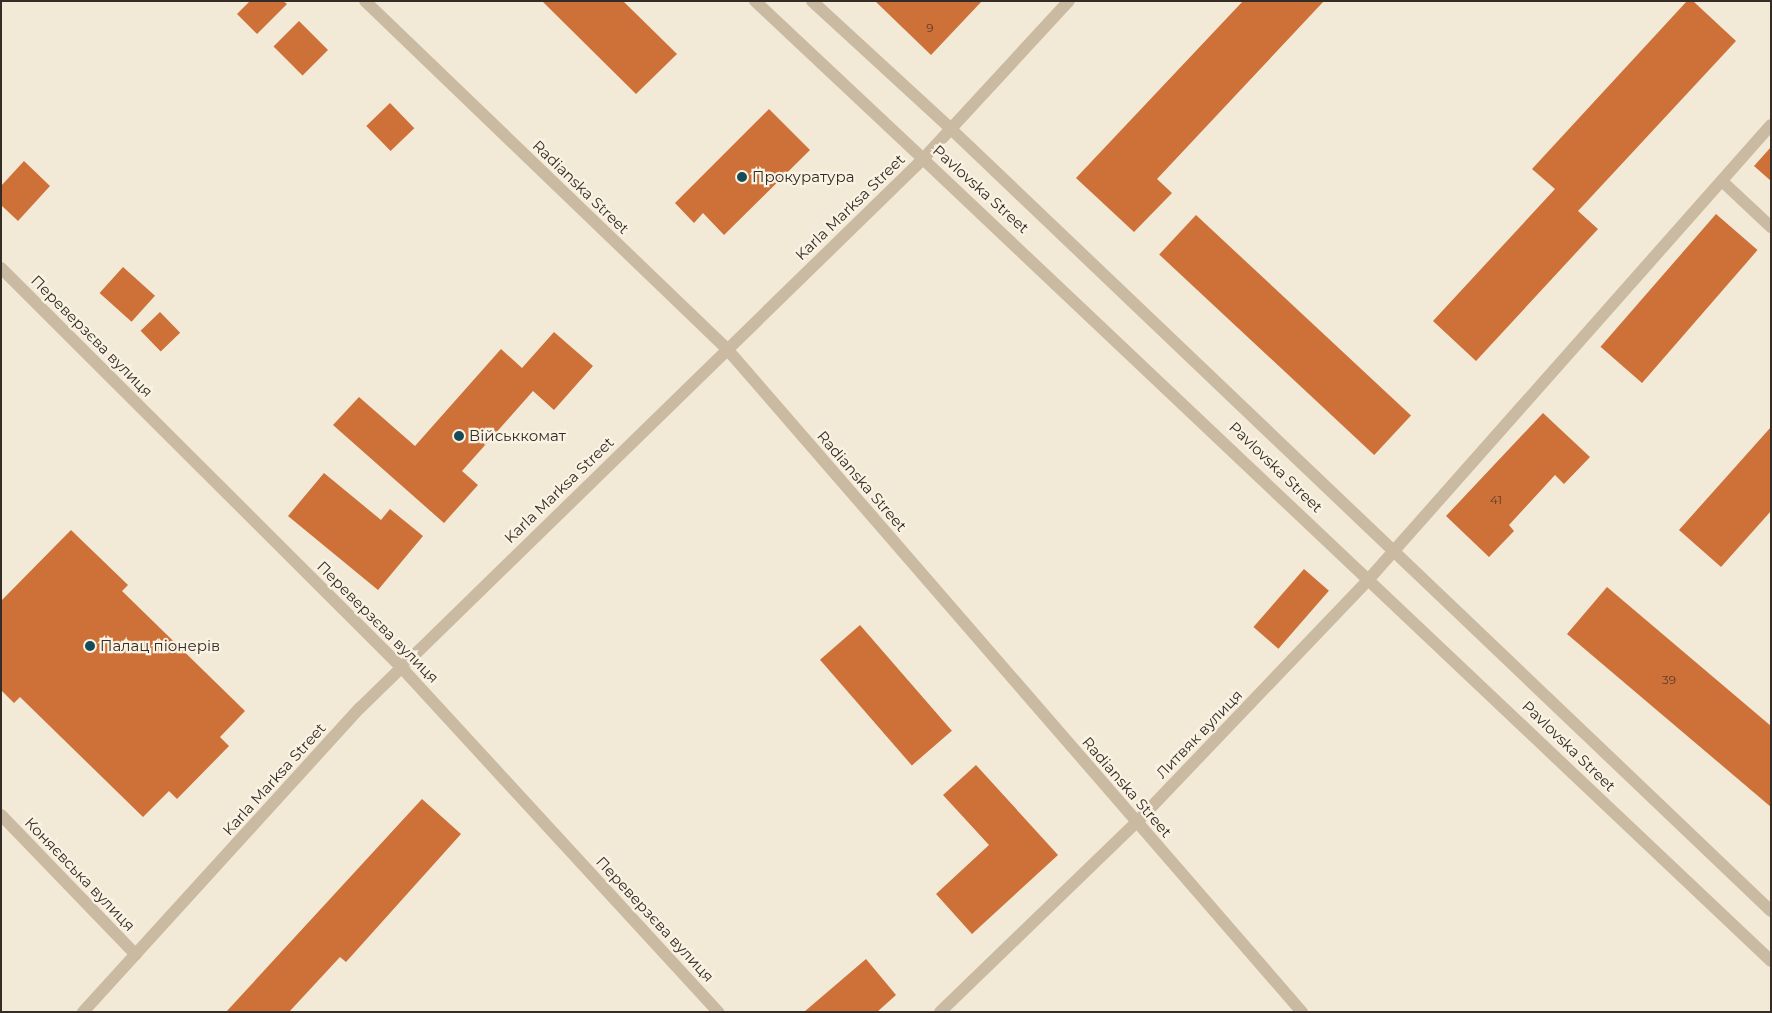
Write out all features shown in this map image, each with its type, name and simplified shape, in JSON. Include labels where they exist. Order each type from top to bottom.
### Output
[{"type":"street","name":"Radianska Street","points":[[365,1],[727,349],[1136,823],[1302,1012]]},
{"type":"street","name":"Pavlovska Street","points":[[755,1],[1771,960]]},
{"type":"street","name":"Pavlovska Street","points":[[812,1],[951,129],[1771,911]]},
{"type":"street","name":"Karla Marksa Street","points":[[83,1012],[401,668],[924,159],[1069,1]]},
{"type":"street","name":"Литвяк вулиця","points":[[940,1012],[1136,823],[1369,579],[1723,182],[1771,125]]},
{"type":"street","points":[[1723,182],[1771,227]]},
{"type":"street","name":"Переверзєва вулиця","points":[[1,268],[401,668],[718,1012]]},
{"type":"street","name":"Коняєвська вулиця","points":[[1,815],[136,955]]},
{"type":"building","points":[[250,1],[283,1],[287,4],[257,34],[237,14]]},
{"type":"building","points":[[542,1],[623,1],[677,54],[636,94]]},
{"type":"building","points":[[875,1],[982,1],[931,55]]},
{"type":"building","points":[[1243,1],[1324,1],[1157,179],[1172,193],[1134,232],[1076,178]]},
{"type":"building","points":[[1687,1],[1693,1],[1736,41],[1578,211],[1598,229],[1476,361],[1433,321],[1555,189],[1532,169]]},
{"type":"building","points":[[299,21],[328,50],[303,75],[274,46]]},
{"type":"building","points":[[390,103],[414,128],[391,151],[366,126]]},
{"type":"building","name":"Прокуратура","points":[[769,109],[810,150],[724,235],[703,213],[694,223],[675,203]]},
{"type":"building","points":[[1771,147],[1771,181],[1754,166]]},
{"type":"building","points":[[24,161],[50,186],[18,221],[1,205],[1,186]]},
{"type":"building","points":[[1716,214],[1758,250],[1642,383],[1601,347]]},
{"type":"building","points":[[1196,215],[1411,416],[1374,455],[1159,254]]},
{"type":"building","points":[[123,267],[155,296],[132,322],[100,293]]},
{"type":"building","points":[[160,312],[180,333],[161,352],[141,331]]},
{"type":"building","name":"Військкомат","points":[[554,332],[593,366],[554,410],[533,391],[462,471],[478,485],[444,523],[333,425],[359,397],[415,446],[501,349],[522,368]]},
{"type":"building","points":[[1543,413],[1590,457],[1564,484],[1555,475],[1509,525],[1514,531],[1489,557],[1446,516]]},
{"type":"building","points":[[1771,427],[1771,511],[1721,567],[1679,530]]},
{"type":"building","points":[[324,473],[381,520],[390,509],[423,536],[378,590],[288,516]]},
{"type":"building","name":"Палац піонерів","points":[[71,530],[128,585],[122,591],[245,711],[220,737],[229,746],[177,799],[169,791],[143,817],[20,697],[14,703],[1,690],[1,601]]},
{"type":"building","points":[[1304,569],[1329,591],[1278,649],[1253,627]]},
{"type":"building","points":[[1607,587],[1771,726],[1771,807],[1567,634]]},
{"type":"building","points":[[860,625],[952,731],[912,765],[820,660]]},
{"type":"building","points":[[976,765],[1058,855],[972,934],[936,894],[989,845],[943,795]]},
{"type":"building","points":[[422,799],[461,834],[346,962],[340,957],[289,1012],[226,1012]]},
{"type":"building","points":[[866,959],[896,995],[877,1012],[804,1012]]},
{"type":"place","name":"Прокуратура","points":[[742,177]]},
{"type":"place","name":"Військкомат","points":[[459,436]]},
{"type":"place","name":"Палац піонерів","points":[[90,646]]}]
